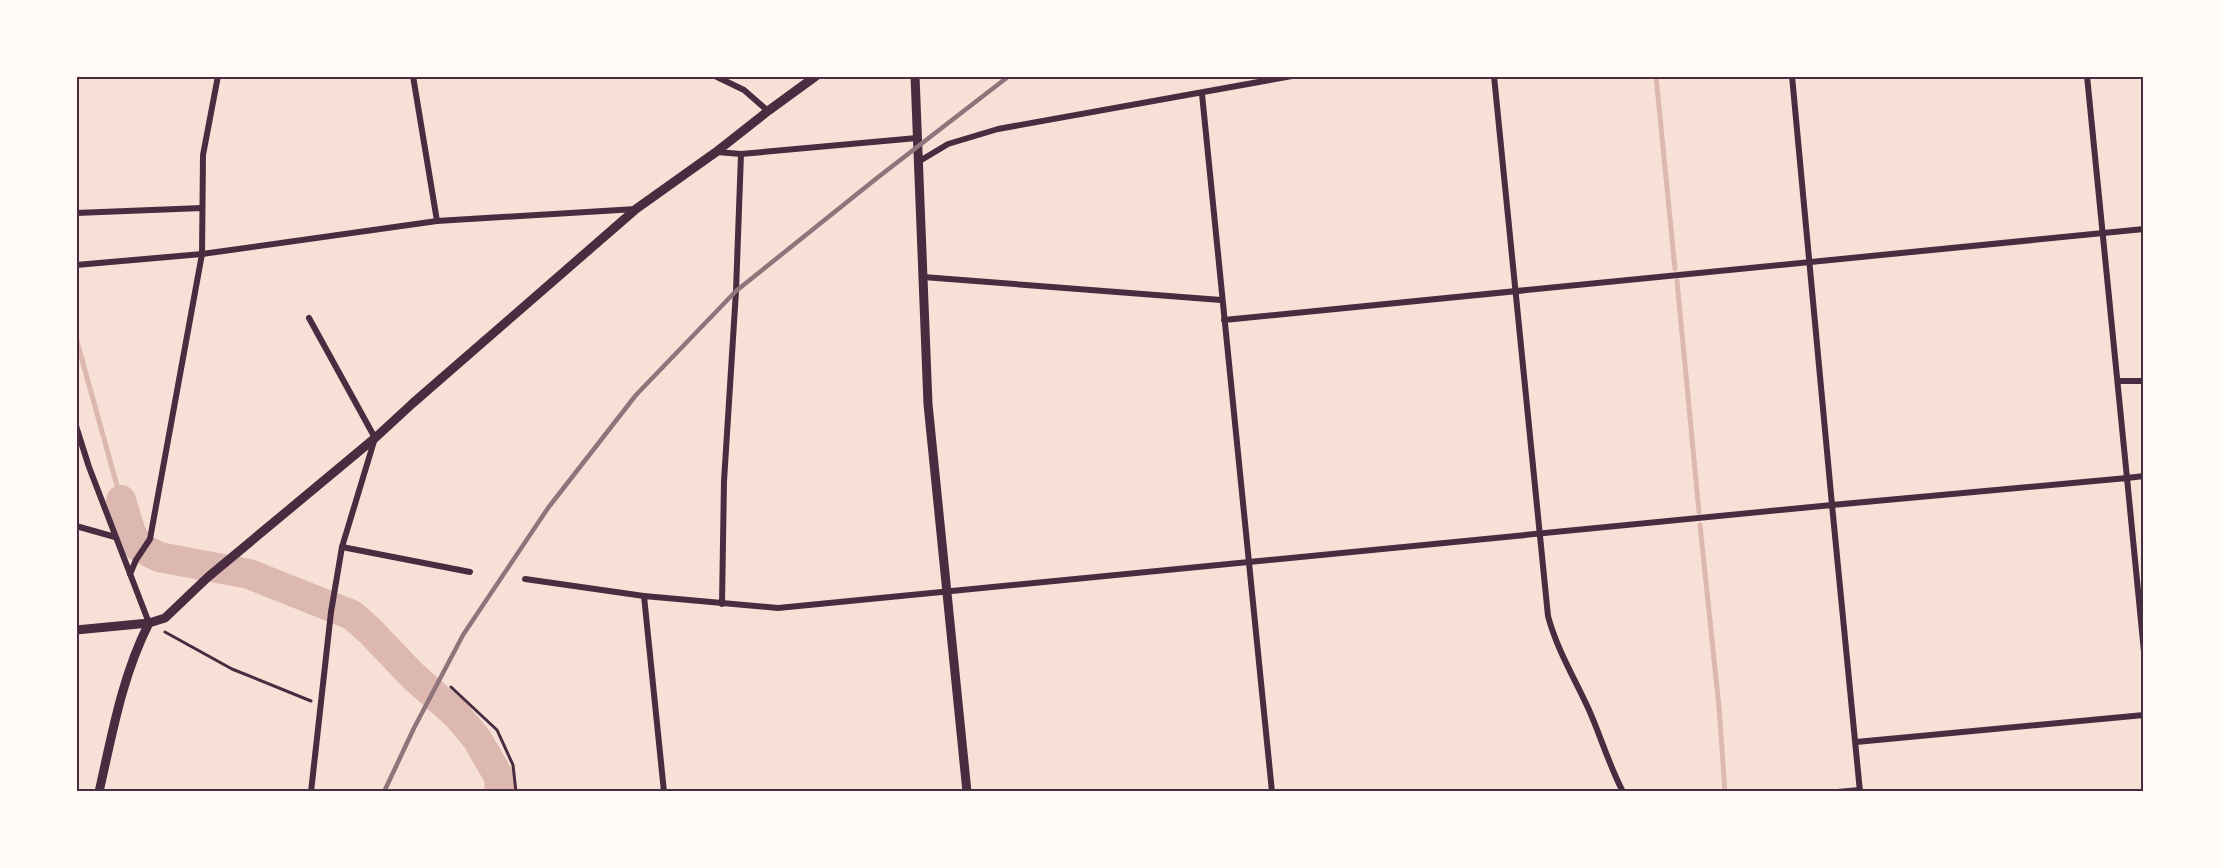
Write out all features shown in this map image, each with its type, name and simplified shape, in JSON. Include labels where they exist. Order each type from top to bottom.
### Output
[{"type":"street","points":[[130,574],[150,539],[202,254],[203,155],[218,76]]},
{"type":"street","points":[[413,76],[437,221]]},
{"type":"street","points":[[715,76],[744,90],[768,111]]},
{"type":"street","points":[[76,630],[149,623],[165,618],[208,577],[375,438],[636,208],[716,152],[816,76]]},
{"type":"street","points":[[915,76],[928,404],[967,792]]},
{"type":"street","points":[[1249,76],[1250,85]]},
{"type":"street","points":[[918,162],[948,144],[998,129],[1292,76]]},
{"type":"street","points":[[1494,76],[1548,616],[1554,637],[1623,792]]},
{"type":"street","points":[[1792,76],[1860,791],[1837,792]]},
{"type":"street","points":[[2087,76],[2144,652]]},
{"type":"street","points":[[1202,94],[1272,792]]},
{"type":"street","points":[[716,152],[741,154],[917,138]]},
{"type":"street","points":[[722,604],[724,481],[736,291],[741,154]]},
{"type":"street","points":[[76,213],[202,208]]},
{"type":"street","points":[[76,265],[202,254],[437,221],[636,208]]},
{"type":"street","points":[[1224,320],[2144,229]]},
{"type":"street","points":[[923,277],[1221,300]]},
{"type":"street","points":[[309,318],[375,438],[342,548],[331,612],[311,792]]},
{"type":"street","points":[[2118,381],[2144,381]]},
{"type":"street","points":[[76,426],[89,467],[149,623],[138,645],[123,690],[99,792]]},
{"type":"street","points":[[525,579],[644,596],[778,608],[2144,476]]},
{"type":"street","points":[[76,526],[115,537]]},
{"type":"street","points":[[342,548],[470,572]]},
{"type":"street","points":[[644,596],[664,792]]},
{"type":"street","points":[[1856,742],[2144,715]]},
{"type":"path","points":[[149,623],[232,669],[321,705]]},
{"type":"path","points":[[451,687],[497,730],[513,765],[516,792]]},
{"type":"waterway","points":[[1656,76],[1675,269]]},
{"type":"waterway","points":[[1677,281],[1699,512]]},
{"type":"waterway","points":[[76,338],[121,500]]},
{"type":"waterway","points":[[121,500],[131,533],[139,547],[159,557],[249,574],[352,615],[412,675],[457,715],[477,739],[499,777],[500,792]]},
{"type":"waterway","points":[[1700,525],[1719,707],[1725,792]]},
{"type":"railway","points":[[384,792],[414,728],[463,635],[548,508],[636,395],[736,291],[1009,76]]}]
